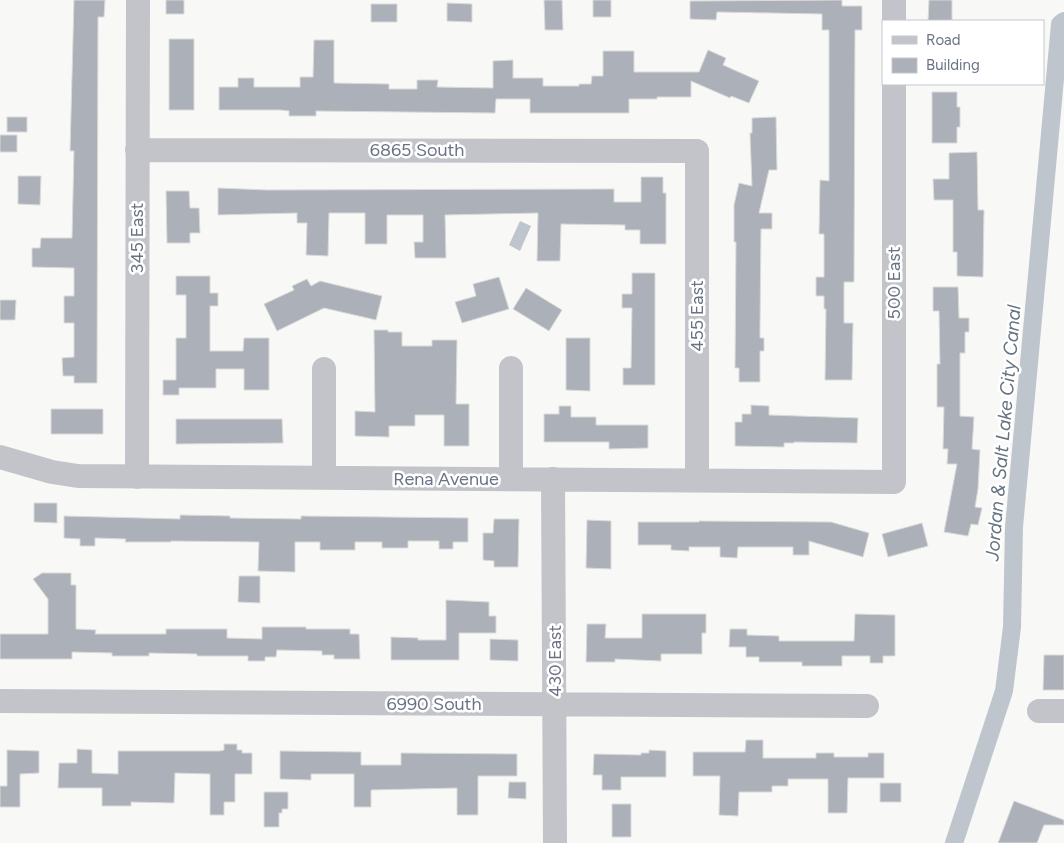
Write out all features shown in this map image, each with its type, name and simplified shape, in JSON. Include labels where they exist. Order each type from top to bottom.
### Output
[{"type":"street","name":"345 East","points":[[137,477],[138,0]]},
{"type":"street","points":[[894,0],[894,20]]},
{"type":"street","name":"500 East","points":[[894,85],[894,482]]},
{"type":"street","name":"6865 South","points":[[137,150],[697,151]]},
{"type":"street","name":"455 East","points":[[697,151],[697,480]]},
{"type":"street","points":[[511,368],[511,479]]},
{"type":"street","points":[[324,369],[324,478]]},
{"type":"street","name":"Rena Avenue","points":[[0,457],[52,472],[78,476],[894,482]]},
{"type":"street","name":"430 East","points":[[553,479],[555,843]]},
{"type":"street","name":"6990 South","points":[[0,701],[867,706]]},
{"type":"street","points":[[1039,711],[1064,711]]},
{"type":"shaded area","points":[[520,221],[531,226],[520,251],[509,245]]},
{"type":"building","points":[[74,0],[105,0],[104,17],[98,17],[97,383],[74,383],[74,376],[63,376],[62,358],[74,357],[74,323],[64,323],[64,296],[74,296],[74,268],[32,267],[32,248],[40,248],[41,238],[72,238],[74,151],[70,151]]},
{"type":"building","points":[[166,0],[184,0],[184,14],[166,14]]},
{"type":"building","points":[[544,0],[562,0],[563,30],[545,30]]},
{"type":"building","points":[[593,0],[611,0],[611,17],[593,17]]},
{"type":"building","points":[[842,0],[842,6],[862,6],[862,30],[855,30],[854,282],[844,282],[844,323],[853,323],[852,380],[825,380],[826,309],[824,309],[824,296],[816,296],[816,277],[824,277],[824,234],[819,234],[820,180],[829,181],[829,30],[822,30],[822,14],[717,12],[716,20],[690,19],[690,1]]},
{"type":"building","points":[[929,0],[952,0],[952,20],[928,20]]},
{"type":"building","points":[[447,3],[472,4],[472,22],[447,21]]},
{"type":"building","points":[[371,4],[397,4],[397,22],[371,22]]},
{"type":"building","points":[[169,39],[194,39],[194,110],[169,110]]},
{"type":"building","points":[[314,40],[334,40],[334,83],[389,84],[389,89],[417,89],[417,80],[438,80],[437,87],[493,88],[493,61],[513,60],[513,78],[543,78],[543,86],[591,84],[592,76],[603,76],[603,51],[634,51],[634,72],[699,72],[708,50],[726,58],[723,65],[759,81],[749,103],[731,96],[730,98],[691,81],[691,97],[629,99],[629,113],[530,113],[530,99],[496,99],[495,113],[316,111],[316,116],[289,116],[289,111],[280,110],[219,110],[219,87],[238,87],[238,78],[254,78],[254,87],[300,87],[300,77],[313,77]]},
{"type":"building","points":[[932,92],[957,92],[957,107],[960,107],[960,127],[957,127],[957,143],[932,143]]},
{"type":"building","points":[[7,117],[27,117],[27,132],[7,132]]},
{"type":"building","points":[[776,117],[777,170],[769,170],[759,213],[772,213],[772,229],[761,229],[760,338],[764,338],[764,351],[760,351],[760,382],[739,382],[739,368],[735,368],[736,242],[734,242],[734,205],[739,183],[752,186],[750,133],[752,133],[752,118]]},
{"type":"building","points":[[0,135],[17,135],[17,152],[0,152]]},
{"type":"building","points":[[977,152],[978,210],[984,210],[983,277],[957,276],[957,252],[953,252],[953,200],[934,200],[933,179],[949,179],[949,153]]},
{"type":"building","points":[[18,176],[41,176],[40,205],[18,204]]},
{"type":"building","points":[[641,177],[663,177],[663,193],[666,193],[666,244],[640,244],[640,230],[625,230],[625,225],[561,224],[560,261],[537,261],[538,213],[445,215],[446,258],[415,258],[414,242],[423,242],[423,215],[387,215],[387,244],[365,244],[365,213],[329,213],[328,256],[306,255],[307,223],[297,223],[297,213],[218,215],[218,188],[267,190],[614,189],[614,202],[641,202]]},
{"type":"building","points":[[166,191],[189,191],[190,208],[199,208],[200,233],[190,233],[190,243],[167,243]]},
{"type":"building","points":[[632,273],[655,273],[655,385],[623,385],[623,368],[631,368],[632,308],[622,308],[622,294],[632,294]]},
{"type":"building","points":[[176,276],[210,276],[210,293],[218,293],[218,306],[210,306],[210,351],[243,351],[244,338],[269,338],[269,390],[244,390],[244,369],[216,369],[216,388],[179,388],[179,395],[163,395],[163,380],[176,380],[176,338],[186,338],[186,295],[176,295]]},
{"type":"building","points":[[499,277],[509,309],[462,323],[455,302],[476,296],[473,284]]},
{"type":"building","points":[[307,279],[311,286],[320,281],[382,296],[376,320],[324,308],[277,331],[264,304],[294,290],[292,286]]},
{"type":"building","points":[[933,287],[958,287],[959,318],[969,318],[969,332],[965,332],[965,353],[960,353],[960,416],[974,417],[972,449],[980,450],[975,507],[982,508],[978,525],[971,524],[968,536],[944,532],[957,464],[947,464],[948,449],[943,449],[944,407],[937,407],[937,364],[940,364],[939,311],[933,311]]},
{"type":"building","points":[[526,288],[562,310],[549,331],[513,309]]},
{"type":"building","points":[[0,300],[16,300],[15,320],[0,320]]},
{"type":"building","points":[[374,330],[402,332],[402,346],[432,346],[432,340],[457,340],[456,404],[469,404],[469,446],[444,446],[444,415],[415,415],[415,426],[389,426],[389,437],[355,436],[355,411],[375,412]]},
{"type":"building","points":[[566,338],[590,338],[590,391],[566,390]]},
{"type":"building","points":[[751,405],[769,406],[769,415],[858,418],[857,443],[794,442],[784,443],[784,447],[735,446],[735,422],[742,422],[742,414],[751,414]]},
{"type":"building","points":[[559,406],[571,406],[571,417],[596,417],[596,425],[648,425],[648,448],[609,449],[609,442],[544,442],[544,414],[559,414]]},
{"type":"building","points":[[51,409],[103,409],[103,434],[51,434]]},
{"type":"building","points":[[176,419],[282,419],[283,443],[176,444]]},
{"type":"building","points":[[34,503],[57,503],[57,523],[34,522]]},
{"type":"building","points":[[180,515],[301,519],[301,516],[468,518],[468,542],[453,542],[453,549],[439,549],[439,541],[408,541],[408,548],[382,548],[382,542],[355,542],[355,550],[320,550],[320,542],[295,542],[295,572],[258,571],[259,542],[125,542],[126,539],[95,538],[95,546],[80,546],[80,539],[64,538],[64,516],[180,519]]},
{"type":"building","points":[[494,519],[519,519],[518,567],[494,567],[494,561],[483,560],[483,533],[493,533]]},
{"type":"building","points":[[587,520],[611,521],[611,569],[586,568]]},
{"type":"building","points":[[638,522],[831,522],[869,533],[863,557],[809,541],[809,555],[793,555],[793,547],[738,547],[737,558],[720,557],[720,547],[689,547],[689,551],[671,550],[671,545],[638,545]]},
{"type":"building","points":[[922,523],[928,546],[888,557],[882,534]]},
{"type":"building","points":[[42,573],[71,573],[71,585],[76,585],[76,629],[96,630],[95,634],[166,634],[166,629],[227,629],[227,638],[262,639],[262,627],[350,629],[350,634],[359,634],[360,659],[334,659],[334,655],[322,655],[322,651],[277,650],[276,657],[265,657],[265,661],[248,661],[248,656],[197,656],[197,654],[149,653],[149,656],[112,656],[112,653],[72,652],[72,659],[0,659],[0,634],[48,634],[48,599],[33,579]]},
{"type":"building","points":[[239,576],[260,576],[260,603],[238,602]]},
{"type":"building","points":[[446,600],[489,602],[489,616],[496,616],[496,633],[459,633],[459,660],[391,660],[391,637],[418,638],[418,640],[446,640]]},
{"type":"building","points":[[642,614],[706,614],[706,633],[702,633],[702,654],[661,654],[661,661],[615,659],[615,662],[586,662],[587,624],[606,624],[605,638],[642,638]]},
{"type":"building","points":[[855,614],[895,615],[895,656],[883,656],[883,663],[870,663],[870,656],[842,656],[842,666],[802,666],[802,662],[759,662],[759,657],[746,657],[746,647],[729,647],[730,629],[747,629],[747,635],[779,636],[779,641],[854,641]]},
{"type":"building","points":[[490,639],[518,640],[518,661],[490,660]]},
{"type":"building","points":[[1044,655],[1064,655],[1064,690],[1043,690]]},
{"type":"building","points":[[746,740],[763,740],[763,758],[816,758],[816,753],[834,753],[834,757],[868,757],[868,753],[884,753],[884,778],[848,778],[847,813],[828,813],[828,779],[788,779],[788,786],[772,786],[772,792],[739,792],[738,816],[719,815],[720,776],[693,776],[693,752],[745,752]]},
{"type":"building","points":[[224,744],[237,744],[237,750],[242,750],[242,753],[252,753],[252,774],[235,774],[235,802],[224,802],[224,815],[210,815],[210,774],[175,773],[174,803],[131,802],[131,806],[102,806],[102,788],[58,788],[59,763],[77,763],[77,749],[92,750],[92,773],[118,774],[118,751],[220,751],[224,750]]},
{"type":"building","points":[[7,750],[39,751],[39,773],[20,774],[20,807],[0,807],[0,786],[7,786]]},
{"type":"building","points":[[649,750],[666,751],[666,777],[621,777],[621,790],[602,790],[602,775],[593,775],[594,754],[641,755],[641,753],[649,753]]},
{"type":"building","points":[[280,751],[361,752],[361,765],[401,765],[401,753],[517,754],[517,776],[478,776],[478,815],[457,815],[457,788],[371,790],[371,807],[354,807],[354,774],[311,774],[311,780],[280,779]]},
{"type":"building","points":[[509,782],[526,782],[526,799],[508,798]]},
{"type":"building","points":[[880,783],[901,783],[901,802],[880,802]]},
{"type":"building","points":[[264,792],[288,792],[288,809],[282,809],[282,813],[279,813],[279,827],[264,827]]},
{"type":"building","points":[[1014,801],[1064,820],[1064,825],[1044,825],[1037,843],[998,843]]},
{"type":"building","points":[[612,804],[631,804],[631,837],[612,837]]},
{"type":"waterway","name":"Jordan & Salt Lake City Canal","points":[[954,843],[1004,691],[1012,627],[1014,527],[1060,24],[1064,21]]}]
